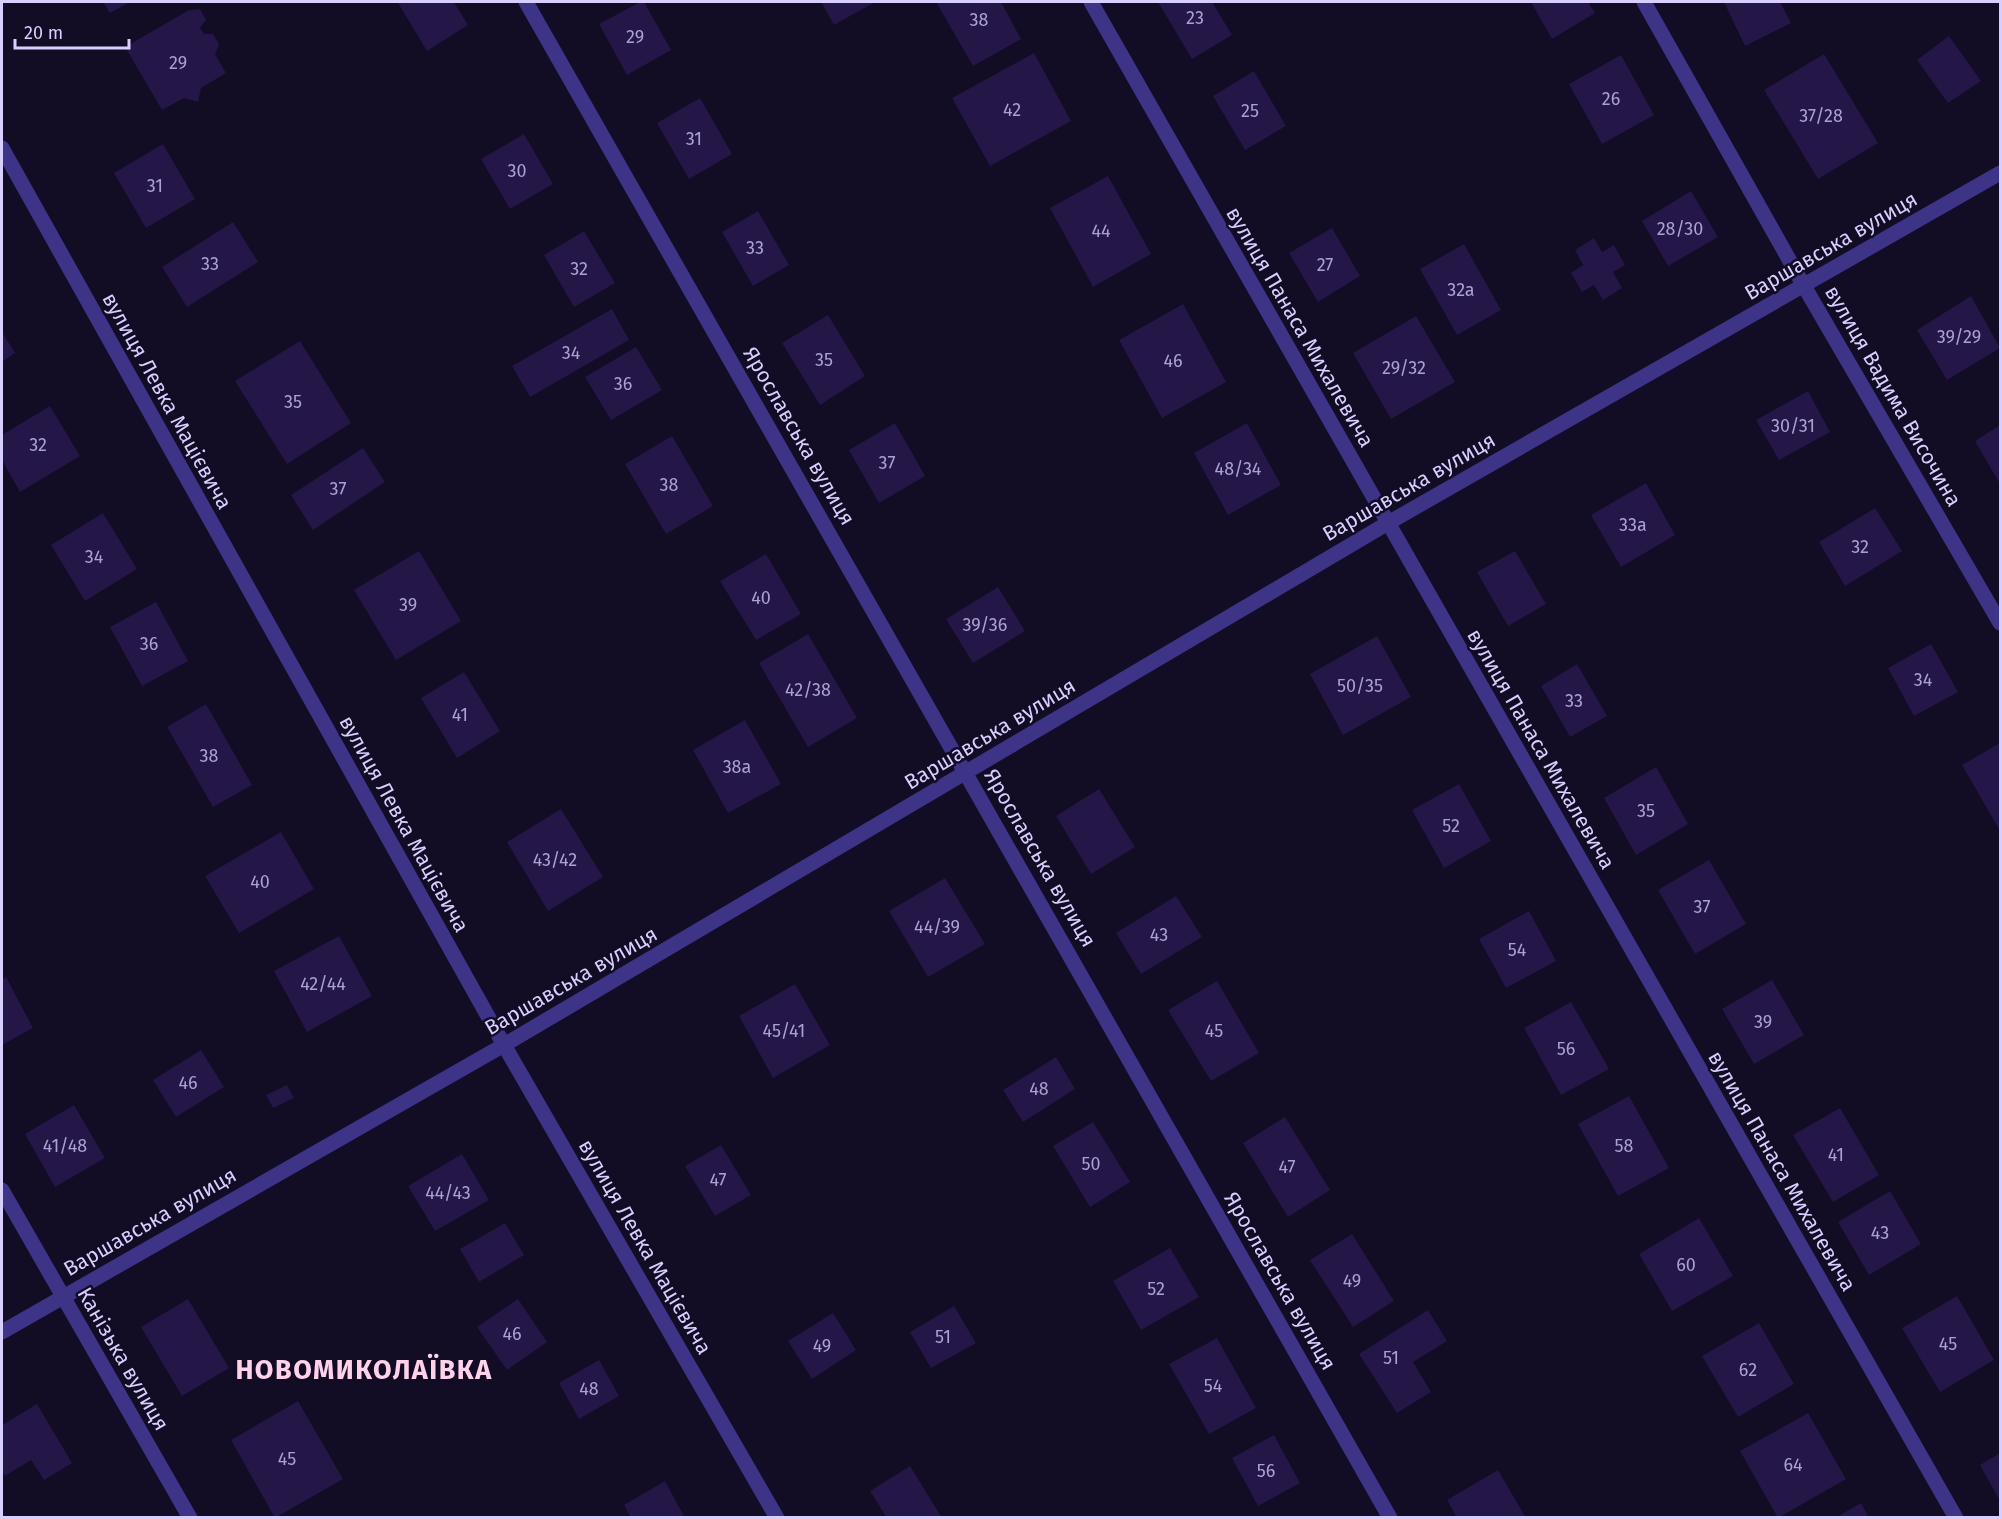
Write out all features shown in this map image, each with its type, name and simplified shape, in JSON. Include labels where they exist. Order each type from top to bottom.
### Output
[{"type":"street","name":"Ярославська вулиця","points":[[526,2],[968,772],[1390,1518]]},
{"type":"street","name":"вулиця Панаса Михалевича","points":[[1090,2],[1956,1518]]},
{"type":"street","name":"вулиця Вадима Височина","points":[[1644,2],[1804,285],[2001,623]]},
{"type":"street","name":"вулиця Левка Мацієвича","points":[[2,148],[504,1045],[777,1518]]},
{"type":"street","name":"Варшавська вулиця","points":[[2,1332],[504,1045],[1388,523],[2001,173]]},
{"type":"street","name":"Канізька вулиця","points":[[2,1190],[190,1518]]},
{"type":"building","points":[[103,2],[130,2],[110,13]]},
{"type":"building","points":[[454,2],[468,25],[427,51],[398,3]]},
{"type":"building","points":[[644,2],[671,50],[627,75],[599,24]]},
{"type":"building","points":[[821,2],[875,2],[834,25]]},
{"type":"building","points":[[936,2],[1001,2],[1021,39],[973,66]]},
{"type":"building","points":[[1158,2],[1212,2],[1232,35],[1192,59]]},
{"type":"building","points":[[1531,2],[1588,2],[1595,13],[1552,39]]},
{"type":"building","points":[[1724,2],[1780,2],[1791,23],[1745,46]]},
{"type":"building","points":[[200,9],[206,20],[200,28],[204,34],[213,34],[219,44],[215,54],[226,73],[201,88],[198,102],[184,98],[162,110],[125,47],[189,10]]},
{"type":"building","points":[[1949,36],[1981,81],[1948,103],[1917,60]]},
{"type":"building","points":[[1034,53],[1071,121],[990,166],[952,98]]},
{"type":"building","points":[[1824,54],[1878,143],[1818,179],[1764,90]]},
{"type":"building","points":[[1621,55],[1654,115],[1602,144],[1569,84]]},
{"type":"building","points":[[1254,71],[1286,126],[1245,150],[1213,96]]},
{"type":"building","points":[[700,98],[732,154],[689,179],[657,123]]},
{"type":"building","points":[[524,134],[553,184],[510,209],[481,159]]},
{"type":"building","points":[[163,144],[195,199],[146,228],[114,173]]},
{"type":"building","points":[[1108,176],[1151,254],[1093,287],[1050,208]]},
{"type":"building","points":[[1691,191],[1718,237],[1668,266],[1642,221]]},
{"type":"building","points":[[758,211],[789,265],[753,286],[722,232]]},
{"type":"building","points":[[233,222],[258,262],[187,307],[162,267]]},
{"type":"building","points":[[1332,228],[1360,276],[1318,302],[1289,253]]},
{"type":"building","points":[[584,231],[615,283],[574,307],[544,255]]},
{"type":"building","points":[[1594,238],[1602,252],[1614,245],[1625,265],[1613,272],[1622,288],[1603,300],[1594,285],[1582,292],[1571,273],[1583,265],[1575,250]]},
{"type":"building","points":[[1464,244],[1501,310],[1457,335],[1420,269]]},
{"type":"building","points":[[1971,296],[2000,348],[1947,380],[1917,330]]},
{"type":"building","points":[[1183,304],[1226,382],[1162,418],[1119,340]]},
{"type":"building","points":[[612,309],[629,340],[530,397],[512,366]]},
{"type":"building","points":[[828,315],[865,376],[820,405],[782,343]]},
{"type":"building","points":[[1416,316],[1455,382],[1391,419],[1353,353]]},
{"type":"building","points":[[2,332],[15,353],[2,362]]},
{"type":"building","points":[[300,341],[351,423],[287,464],[235,381]]},
{"type":"building","points":[[636,347],[662,390],[611,420],[585,377]]},
{"type":"building","points":[[1808,391],[1830,432],[1779,460],[1756,420]]},
{"type":"building","points":[[50,406],[80,456],[20,492],[2,460],[2,435]]},
{"type":"building","points":[[895,423],[925,476],[879,503],[849,450]]},
{"type":"building","points":[[1247,423],[1281,485],[1228,515],[1194,453]]},
{"type":"building","points":[[2000,425],[2000,484],[1975,441]]},
{"type":"building","points":[[672,436],[713,506],[666,534],[625,464]]},
{"type":"building","points":[[363,448],[385,482],[313,530],[291,495]]},
{"type":"building","points":[[1646,483],[1675,535],[1621,567],[1591,515]]},
{"type":"building","points":[[1875,508],[1902,551],[1845,586],[1819,542]]},
{"type":"building","points":[[103,513],[137,569],[85,601],[51,545]]},
{"type":"building","points":[[419,551],[461,621],[396,660],[354,590]]},
{"type":"building","points":[[1515,551],[1546,604],[1508,626],[1477,572]]},
{"type":"building","points":[[766,554],[801,614],[756,640],[720,581]]},
{"type":"building","points":[[998,587],[1025,631],[973,663],[946,619]]},
{"type":"building","points":[[156,602],[188,661],[142,686],[110,627]]},
{"type":"building","points":[[808,634],[857,718],[808,747],[759,663]]},
{"type":"building","points":[[1377,636],[1411,697],[1343,735],[1310,674]]},
{"type":"building","points":[[1931,644],[1958,692],[1914,716],[1888,668]]},
{"type":"building","points":[[1577,664],[1607,716],[1570,737],[1541,686]]},
{"type":"building","points":[[464,672],[500,731],[457,758],[421,698]]},
{"type":"building","points":[[206,704],[252,785],[213,807],[167,727]]},
{"type":"building","points":[[745,720],[781,784],[728,813],[693,750]]},
{"type":"building","points":[[2000,743],[2000,831],[1962,765]]},
{"type":"building","points":[[1656,767],[1688,824],[1636,855],[1604,798]]},
{"type":"building","points":[[1459,784],[1491,841],[1444,868],[1412,810]]},
{"type":"building","points":[[1099,789],[1135,847],[1091,874],[1056,816]]},
{"type":"building","points":[[561,809],[603,877],[548,911],[507,842]]},
{"type":"building","points":[[281,832],[314,889],[239,933],[205,876]]},
{"type":"building","points":[[1709,860],[1746,924],[1695,954],[1658,890]]},
{"type":"building","points":[[945,878],[985,944],[928,977],[889,911]]},
{"type":"building","points":[[1176,896],[1202,937],[1141,974],[1116,933]]},
{"type":"building","points":[[1529,911],[1556,961],[1506,988],[1479,939]]},
{"type":"building","points":[[339,936],[372,996],[307,1032],[274,971]]},
{"type":"building","points":[[6,977],[33,1028],[2,1045],[2,980]]},
{"type":"building","points":[[1772,980],[1804,1035],[1754,1064],[1722,1009]]},
{"type":"building","points":[[1217,981],[1259,1053],[1211,1081],[1168,1010]]},
{"type":"building","points":[[795,984],[830,1045],[773,1078],[739,1016]]},
{"type":"building","points":[[1571,1002],[1609,1069],[1561,1095],[1524,1028]]},
{"type":"building","points":[[201,1050],[224,1087],[176,1117],[153,1080]]},
{"type":"building","points":[[1056,1057],[1075,1089],[1023,1122],[1003,1090]]},
{"type":"building","points":[[287,1085],[294,1098],[273,1108],[266,1095]]},
{"type":"building","points":[[1629,1096],[1669,1168],[1618,1196],[1578,1124]]},
{"type":"building","points":[[74,1105],[105,1158],[55,1187],[25,1134]]},
{"type":"building","points":[[1840,1108],[1879,1175],[1833,1202],[1793,1135]]},
{"type":"building","points":[[1285,1117],[1330,1190],[1288,1217],[1243,1143]]},
{"type":"building","points":[[1093,1122],[1130,1182],[1090,1207],[1053,1146]]},
{"type":"building","points":[[721,1145],[751,1195],[715,1216],[685,1166]]},
{"type":"building","points":[[462,1154],[489,1200],[435,1231],[408,1186]]},
{"type":"building","points":[[1890,1191],[1921,1244],[1869,1275],[1838,1222]]},
{"type":"building","points":[[1699,1218],[1733,1276],[1672,1311],[1639,1254]]},
{"type":"building","points":[[505,1223],[524,1255],[479,1282],[460,1249]]},
{"type":"building","points":[[1352,1234],[1394,1301],[1353,1327],[1310,1260]]},
{"type":"building","points":[[1170,1248],[1199,1297],[1141,1330],[1113,1281]]},
{"type":"building","points":[[1957,1296],[1994,1360],[1940,1392],[1902,1328]]},
{"type":"building","points":[[188,1299],[229,1368],[182,1396],[141,1327]]},
{"type":"building","points":[[518,1299],[547,1342],[507,1370],[477,1327]]},
{"type":"building","points":[[954,1306],[976,1343],[931,1368],[910,1332]]},
{"type":"building","points":[[1428,1310],[1447,1341],[1413,1362],[1431,1392],[1397,1413],[1359,1354]]},
{"type":"building","points":[[833,1313],[856,1350],[812,1379],[788,1341]]},
{"type":"building","points":[[1759,1323],[1794,1384],[1738,1417],[1702,1356]]},
{"type":"building","points":[[1217,1338],[1256,1408],[1209,1434],[1169,1364]]},
{"type":"building","points":[[599,1360],[619,1396],[579,1419],[559,1383]]},
{"type":"building","points":[[298,1401],[343,1479],[275,1518],[231,1440]]},
{"type":"building","points":[[37,1404],[72,1463],[44,1480],[31,1460],[5,1476],[2,1471],[2,1425]]},
{"type":"building","points":[[1808,1413],[1846,1479],[1778,1518],[1740,1451]]},
{"type":"building","points":[[1274,1435],[1300,1483],[1258,1506],[1232,1458]]},
{"type":"building","points":[[2000,1453],[2000,1501],[1980,1465]]},
{"type":"building","points":[[910,1466],[942,1518],[887,1518],[870,1491]]},
{"type":"building","points":[[1498,1470],[1526,1518],[1457,1518],[1447,1500]]},
{"type":"building","points":[[665,1481],[685,1518],[631,1518],[624,1505]]},
{"type":"building","points":[[1861,1503],[1869,1518],[1835,1518]]},
{"type":"district","name":"НОВОМИКОЛАЇВКА","points":[[364,1370]]}]
